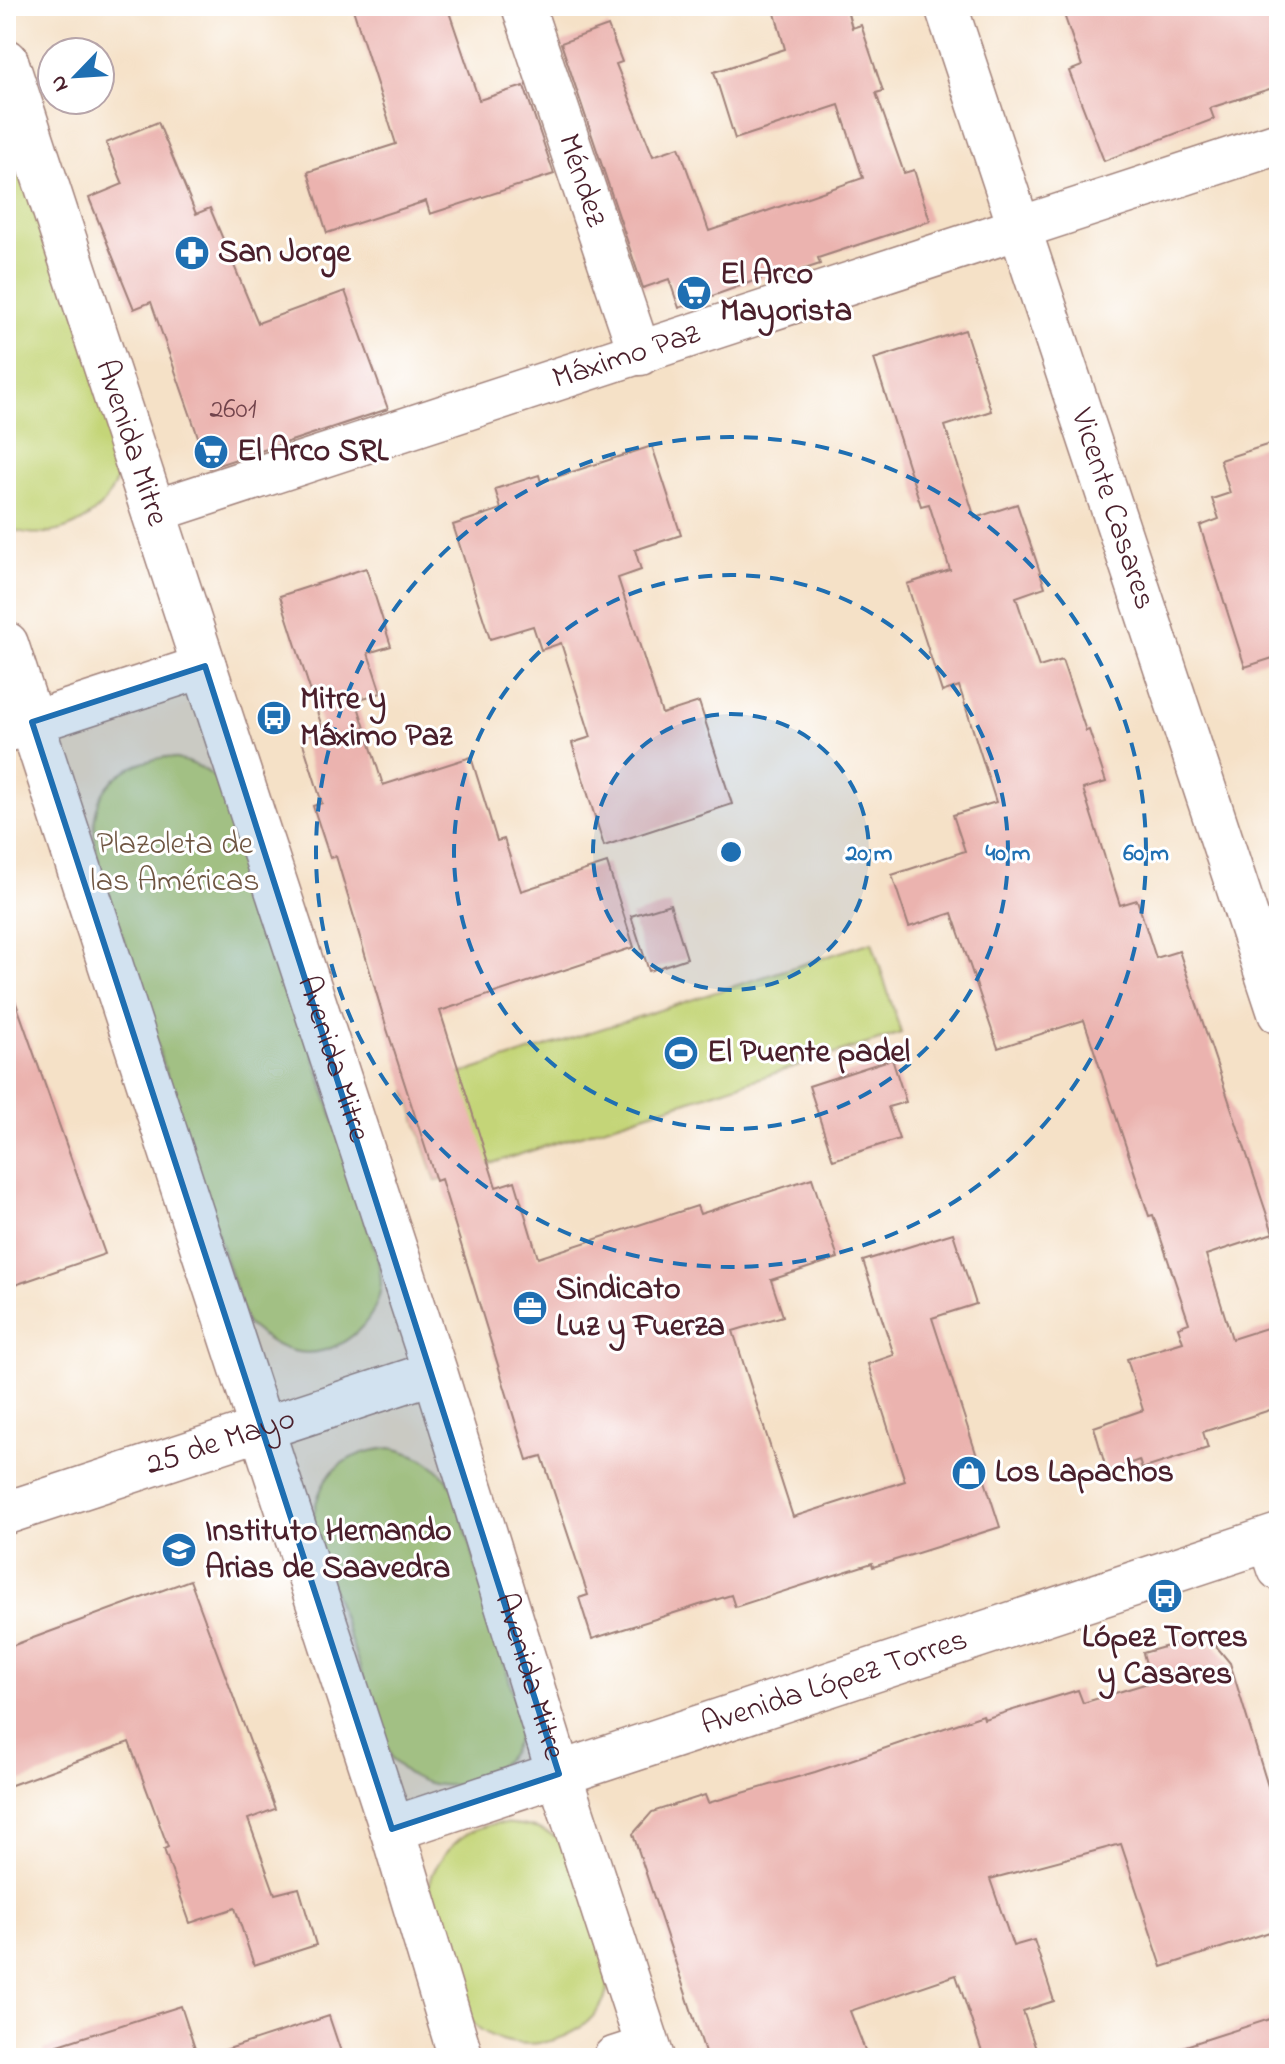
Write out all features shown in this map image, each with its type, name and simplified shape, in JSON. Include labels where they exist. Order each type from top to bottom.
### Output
[{"type":"main road","name":"Avenida Mitre","points":[[6,61],[435,1372],[559,1774],[638,2054]]},
{"type":"main road","points":[[6,644],[19,727],[262,1430],[392,1829],[461,2058]]},
{"type":"main road","name":"Avenida López Torres","points":[[392,1829],[1276,1548]]},
{"type":"street","name":"Méndez","points":[[523,6],[640,354]]},
{"type":"street","name":"Vicente Casares","points":[[946,6],[1279,1013]]},
{"type":"street","name":"Máximo Paz","points":[[155,511],[1279,143]]},
{"type":"street","points":[[19,727],[205,666]]},
{"type":"street","name":"25 de Mayo","points":[[6,1513],[435,1372]]},
{"type":"highlighted area","points":[[205,666],[559,1774],[392,1829],[32,722]]},
{"type":"green space","points":[[6,98],[122,451],[113,487],[98,509],[75,525],[47,533],[19,531],[6,526]]},
{"type":"green space","name":"Plazoleta de las Américas","points":[[166,757],[201,768],[229,791],[378,1259],[381,1284],[372,1313],[351,1337],[324,1351],[308,1353],[280,1347],[246,1323],[99,863],[94,823],[104,792],[127,770]]},
{"type":"green space","name":"El Puente padel","points":[[872,942],[901,1033],[436,1181],[407,1091]]},
{"type":"green space","points":[[392,1448],[428,1462],[454,1489],[522,1724],[506,1759],[495,1770],[469,1782],[440,1785],[425,1782],[392,1760],[312,1529],[319,1495],[334,1470],[358,1455]]},
{"type":"green space","points":[[497,1823],[540,1830],[578,1851],[605,1965],[608,1988],[599,2008],[584,2024],[566,2036],[544,2042],[522,2044],[500,2039],[481,2030],[465,2014],[430,1911],[430,1883],[444,1855],[468,1833]]},
{"type":"building","points":[[352,6],[447,6],[479,100],[524,86],[554,174],[430,214],[426,201],[327,233],[308,172],[396,144]]},
{"type":"building","points":[[773,6],[846,6],[852,28],[861,25],[883,91],[876,93],[904,173],[914,170],[930,221],[818,258],[820,264],[777,278],[776,273],[679,308],[669,279],[643,288],[561,43],[608,26],[622,62],[616,64],[653,156],[679,147],[709,231],[863,178],[839,105],[735,139],[714,72],[785,49]]},
{"type":"building","points":[[1061,6],[1279,6],[1279,86],[1210,108],[1214,119],[1104,161],[1069,71],[1082,66]]},
{"type":"building","points":[[158,122],[196,214],[210,208],[258,323],[345,291],[388,409],[209,468],[151,302],[134,309],[89,198],[123,184],[106,143]]},
{"type":"building","points":[[965,330],[991,411],[945,426],[975,518],[1017,504],[1045,587],[1016,597],[1039,667],[1062,660],[1086,731],[1089,730],[1106,782],[1083,789],[1120,905],[1137,900],[1156,958],[1179,951],[1273,1233],[1206,1255],[1232,1339],[1279,1324],[1279,1407],[1203,1432],[1208,1448],[1142,1469],[1139,1460],[1107,1472],[1094,1427],[1143,1410],[1127,1359],[1183,1342],[1178,1327],[1189,1323],[1153,1215],[1149,1216],[1084,1020],[998,1048],[952,913],[909,927],[892,875],[965,851],[953,815],[996,802],[959,686],[942,692],[907,584],[950,570],[929,504],[921,506],[874,359]]},
{"type":"building","points":[[1279,441],[1279,656],[1245,667],[1200,526],[1219,519],[1212,499],[1230,493],[1220,460]]},
{"type":"building","points":[[652,446],[681,535],[635,550],[641,570],[618,578],[662,714],[699,702],[732,804],[604,846],[572,743],[591,737],[561,643],[541,650],[533,626],[490,639],[453,525],[501,509],[495,489],[539,475],[541,482]]},
{"type":"building","points":[[366,568],[391,646],[368,653],[381,693],[356,700],[383,785],[471,757],[497,841],[504,839],[521,891],[607,863],[634,947],[440,1011],[496,1187],[515,1181],[538,1258],[697,1206],[700,1214],[812,1178],[838,1258],[771,1280],[783,1316],[733,1331],[793,1517],[905,1481],[868,1364],[894,1355],[863,1261],[953,1233],[976,1304],[932,1318],[1000,1527],[873,1567],[872,1563],[735,1607],[731,1595],[592,1639],[579,1598],[588,1595],[542,1456],[527,1460],[441,1179],[436,1181],[387,1029],[336,856],[330,858],[313,806],[322,803],[301,737],[323,730],[280,596]]},
{"type":"building","points":[[670,904],[687,958],[649,971],[631,916]]},
{"type":"building","points":[[11,989],[105,1254],[6,1288],[6,990]]},
{"type":"building","points":[[892,1059],[906,1102],[888,1107],[899,1139],[833,1160],[809,1086]]},
{"type":"building","points":[[190,1580],[275,1809],[248,1819],[275,1894],[299,1888],[316,1945],[254,1965],[235,1908],[190,1923],[164,1849],[168,1847],[129,1742],[6,1787],[6,1648]]},
{"type":"building","points":[[1207,1635],[1230,1663],[1279,1822],[1279,1929],[1162,1967],[1121,1844],[990,1879],[1013,1946],[1034,1940],[1054,2001],[1023,2011],[1039,2058],[984,2058],[956,1975],[850,2011],[868,2058],[707,2058],[633,1834],[652,1812],[705,1795],[708,1803],[815,1772],[983,1715],[984,1719],[1078,1690],[1083,1703],[1151,1682],[1143,1653]]},
{"type":"building","points":[[181,2006],[198,2058],[45,2058],[43,2050]]},
{"type":"building","points":[[329,2016],[343,2058],[223,2058],[222,2051]]},
{"type":"building","points":[[1279,2016],[1279,2058],[1174,2058],[1173,2050]]},
{"type":"place","name":"San Jorge","points":[[192,253]]},
{"type":"place","name":"El Arco Mayorista","points":[[694,293]]},
{"type":"place","name":"El Arco SRL","points":[[211,452]]},
{"type":"place","name":"Mitre y Máximo Paz","points":[[274,718]]},
{"type":"place","name":"El Puente padel","points":[[681,1053]]},
{"type":"place","name":"Sindicato Luz y Fuerza","points":[[530,1308]]},
{"type":"place","name":"Los Lapachos","points":[[969,1473]]},
{"type":"place","name":"Instituto Hernando Arias de Saavedra","points":[[179,1550]]},
{"type":"place","name":"López Torres y Casares","points":[[1165,1596]]}]
